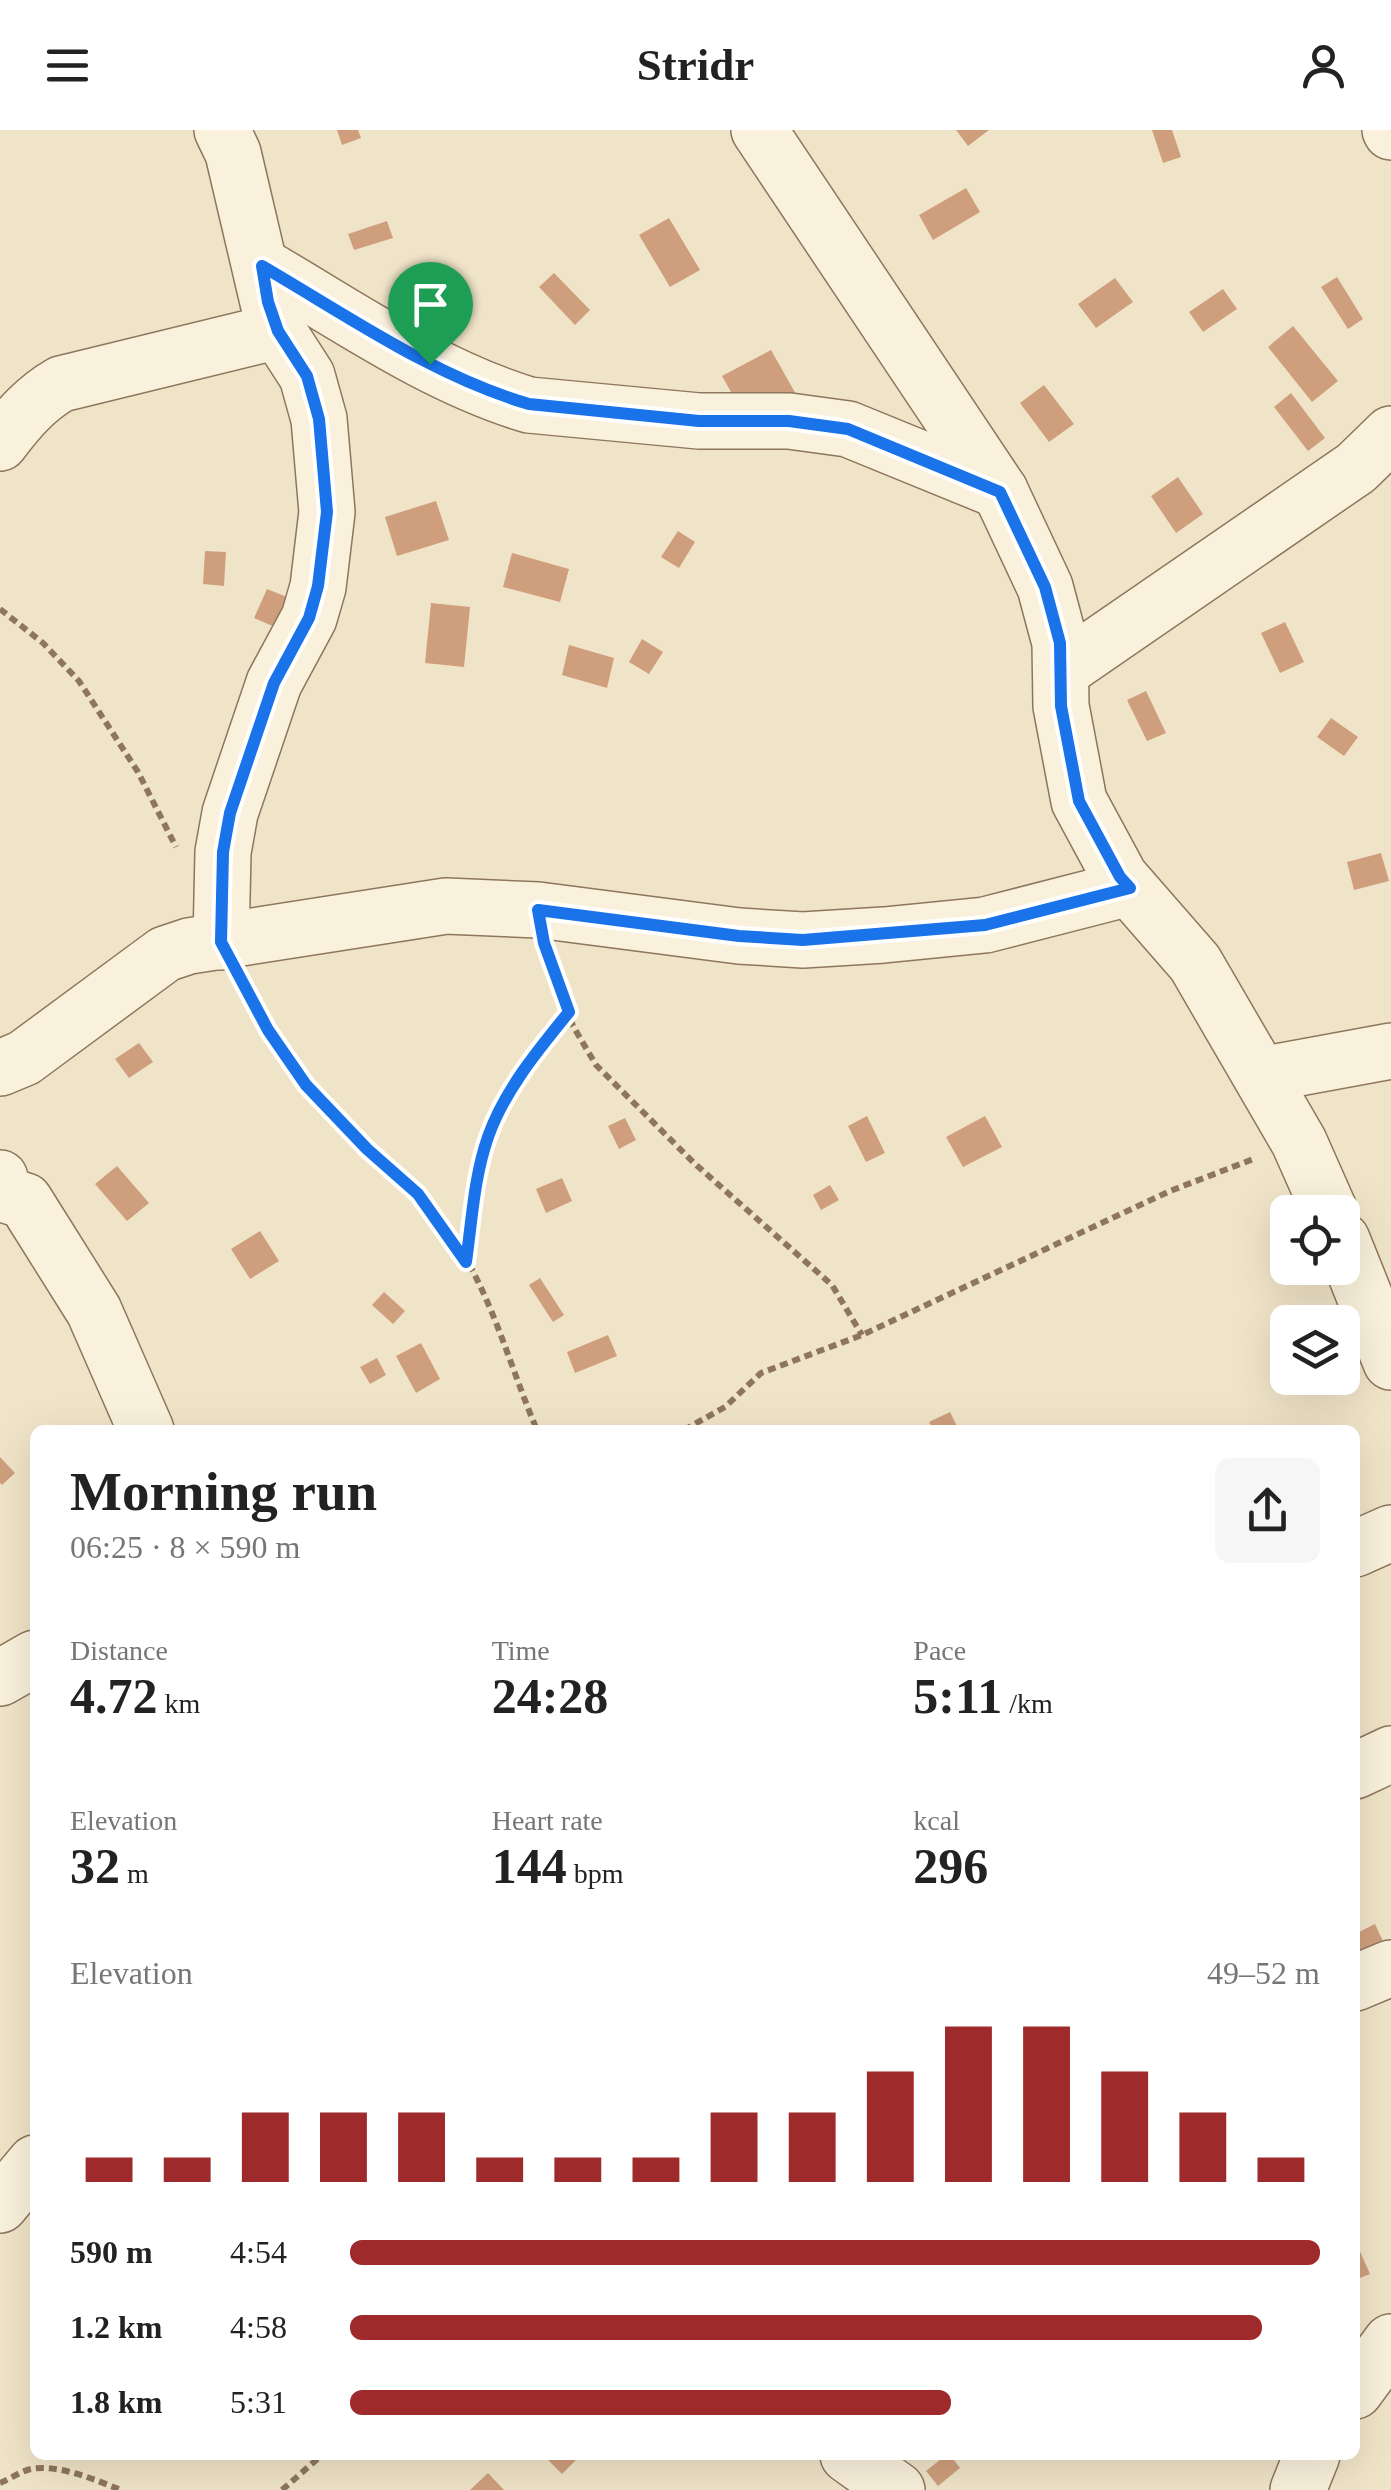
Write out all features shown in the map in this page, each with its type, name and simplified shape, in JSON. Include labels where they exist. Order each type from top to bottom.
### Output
[{"type":"street","points":[[221,942],[223,852],[230,813],[274,683],[309,618],[318,586],[327,512],[319,419],[307,376],[278,331],[268,302],[233,152],[222,130]]},
{"type":"street","points":[[759,130],[1000,492],[1045,587],[1060,643],[1066,744],[1079,801],[1120,877],[1195,963],[1299,1142],[1322,1195]]},
{"type":"street","points":[[262,266],[430,364],[504,397],[529,404],[680,419],[789,421],[848,429],[1000,492]]},
{"type":"street","points":[[0,443],[42,395],[61,384],[278,331]]},
{"type":"street","points":[[1060,670],[1356,468],[1391,434]]},
{"type":"street","points":[[0,1068],[24,1058],[165,954],[189,946],[446,906],[538,910],[739,936],[803,940],[985,925],[1130,888]]},
{"type":"street","points":[[1260,1076],[1391,1051]]},
{"type":"street","points":[[0,1178],[3,1194],[25,1201],[94,1311],[144,1425]]},
{"type":"street","points":[[0,1238],[94,1311]]},
{"type":"street","points":[[1360,1282],[1388,1348]]},
{"type":"street","points":[[1360,1546],[1391,1533]]},
{"type":"street","points":[[0,1678],[30,1661]]},
{"type":"street","points":[[1360,1770],[1391,1754]]},
{"type":"street","points":[[1360,1981],[1391,1968]]},
{"type":"street","points":[[0,2204],[30,2169]]},
{"type":"street","points":[[1360,2318],[1391,2343],[1360,2385]]},
{"type":"street","points":[[855,2460],[897,2490]]},
{"type":"street","points":[[1298,2490],[1310,2460]]},
{"type":"path","points":[[0,609],[43,644],[79,681],[138,772],[180,853]]},
{"type":"path","points":[[538,910],[544,943],[569,1012],[596,1065],[694,1163],[832,1285],[862,1335]]},
{"type":"path","points":[[221,942],[268,1030],[306,1085],[367,1149],[418,1194],[466,1262],[490,1304],[534,1425]]},
{"type":"path","points":[[466,1262],[477,1180],[488,1136],[510,1092],[569,1012]]},
{"type":"path","points":[[693,1425],[726,1407],[762,1373],[862,1335],[1170,1191],[1299,1142]]},
{"type":"path","points":[[282,2490],[316,2460]]},
{"type":"path","points":[[0,2483],[30,2469],[46,2469],[86,2476],[121,2490]]},
{"type":"building","points":[[337,130],[358,130],[361,138],[342,145]]},
{"type":"building","points":[[956,130],[989,130],[968,146]]},
{"type":"building","points":[[1152,130],[1172,130],[1181,157],[1163,163]]},
{"type":"building","points":[[966,188],[980,212],[933,240],[919,215]]},
{"type":"building","points":[[669,218],[700,270],[670,287],[639,235]]},
{"type":"building","points":[[387,221],[393,238],[354,250],[348,234]]},
{"type":"building","points":[[554,273],[590,310],[575,325],[539,287]]},
{"type":"building","points":[[1337,277],[1363,319],[1348,329],[1321,287]]},
{"type":"building","points":[[1115,278],[1133,302],[1096,328],[1078,304]]},
{"type":"building","points":[[1223,289],[1237,309],[1203,332],[1189,312]]},
{"type":"building","points":[[1293,326],[1338,381],[1312,402],[1268,347]]},
{"type":"building","points":[[771,350],[797,396],[748,422],[722,376]]},
{"type":"building","points":[[1044,385],[1074,424],[1049,442],[1020,403]]},
{"type":"building","points":[[1291,393],[1325,438],[1308,451],[1274,407]]},
{"type":"building","points":[[1178,477],[1203,514],[1176,533],[1151,496]]},
{"type":"building","points":[[436,501],[449,540],[397,556],[385,517]]},
{"type":"building","points":[[678,531],[695,542],[679,568],[661,557]]},
{"type":"building","points":[[205,551],[226,552],[224,586],[203,584]]},
{"type":"building","points":[[512,553],[569,569],[560,602],[503,587]]},
{"type":"building","points":[[267,589],[287,597],[275,627],[254,618]]},
{"type":"building","points":[[431,603],[470,607],[464,667],[425,663]]},
{"type":"building","points":[[1285,622],[1304,662],[1280,673],[1261,633]]},
{"type":"building","points":[[642,639],[663,652],[649,674],[629,662]]},
{"type":"building","points":[[569,645],[614,658],[607,688],[562,675]]},
{"type":"building","points":[[1146,691],[1166,733],[1147,741],[1127,700]]},
{"type":"building","points":[[1331,718],[1358,737],[1344,756],[1317,737]]},
{"type":"building","points":[[1381,853],[1389,881],[1354,890],[1347,862]]},
{"type":"building","points":[[139,1043],[153,1062],[129,1078],[115,1059]]},
{"type":"building","points":[[867,1116],[885,1153],[866,1162],[848,1126]]},
{"type":"building","points":[[985,1116],[1002,1147],[963,1167],[946,1137]]},
{"type":"building","points":[[625,1118],[636,1140],[619,1149],[608,1126]]},
{"type":"building","points":[[117,1166],[149,1203],[127,1221],[95,1184]]},
{"type":"building","points":[[562,1178],[572,1201],[546,1213],[536,1189]]},
{"type":"building","points":[[830,1185],[839,1200],[821,1210],[813,1195]]},
{"type":"building","points":[[260,1231],[279,1261],[250,1279],[231,1249]]},
{"type":"building","points":[[540,1278],[564,1315],[553,1322],[529,1285]]},
{"type":"building","points":[[384,1292],[405,1311],[393,1324],[372,1305]]},
{"type":"building","points":[[608,1335],[617,1356],[575,1373],[567,1352]]},
{"type":"building","points":[[421,1343],[440,1379],[416,1393],[396,1356]]},
{"type":"building","points":[[377,1358],[386,1375],[370,1384],[360,1367]]},
{"type":"building","points":[[950,1412],[956,1425],[930,1425],[929,1422]]},
{"type":"building","points":[[0,1457],[15,1473],[2,1485],[0,1483]]},
{"type":"building","points":[[1375,1924],[1387,1950],[1360,1963],[1360,1932]]},
{"type":"building","points":[[1360,2251],[1370,2274],[1360,2278]]},
{"type":"building","points":[[548,2460],[576,2460],[562,2474]]},
{"type":"building","points":[[940,2460],[954,2460],[960,2468],[938,2486],[926,2471]]},
{"type":"building","points":[[488,2473],[504,2490],[470,2490]]},
{"type":"route","points":[[262,266],[430,364],[529,404],[699,421],[789,421],[848,429],[1000,492],[1045,587],[1060,643],[1061,706],[1079,801],[1120,877],[1130,888],[985,925],[803,940],[739,936],[538,910],[544,943],[569,1012],[510,1092],[488,1136],[477,1180],[466,1262],[456,1242],[418,1194],[367,1149],[306,1085],[268,1030],[221,942],[223,852],[230,813],[274,683],[309,618],[318,586],[327,512],[319,419],[307,376],[278,331],[262,266]]}]
